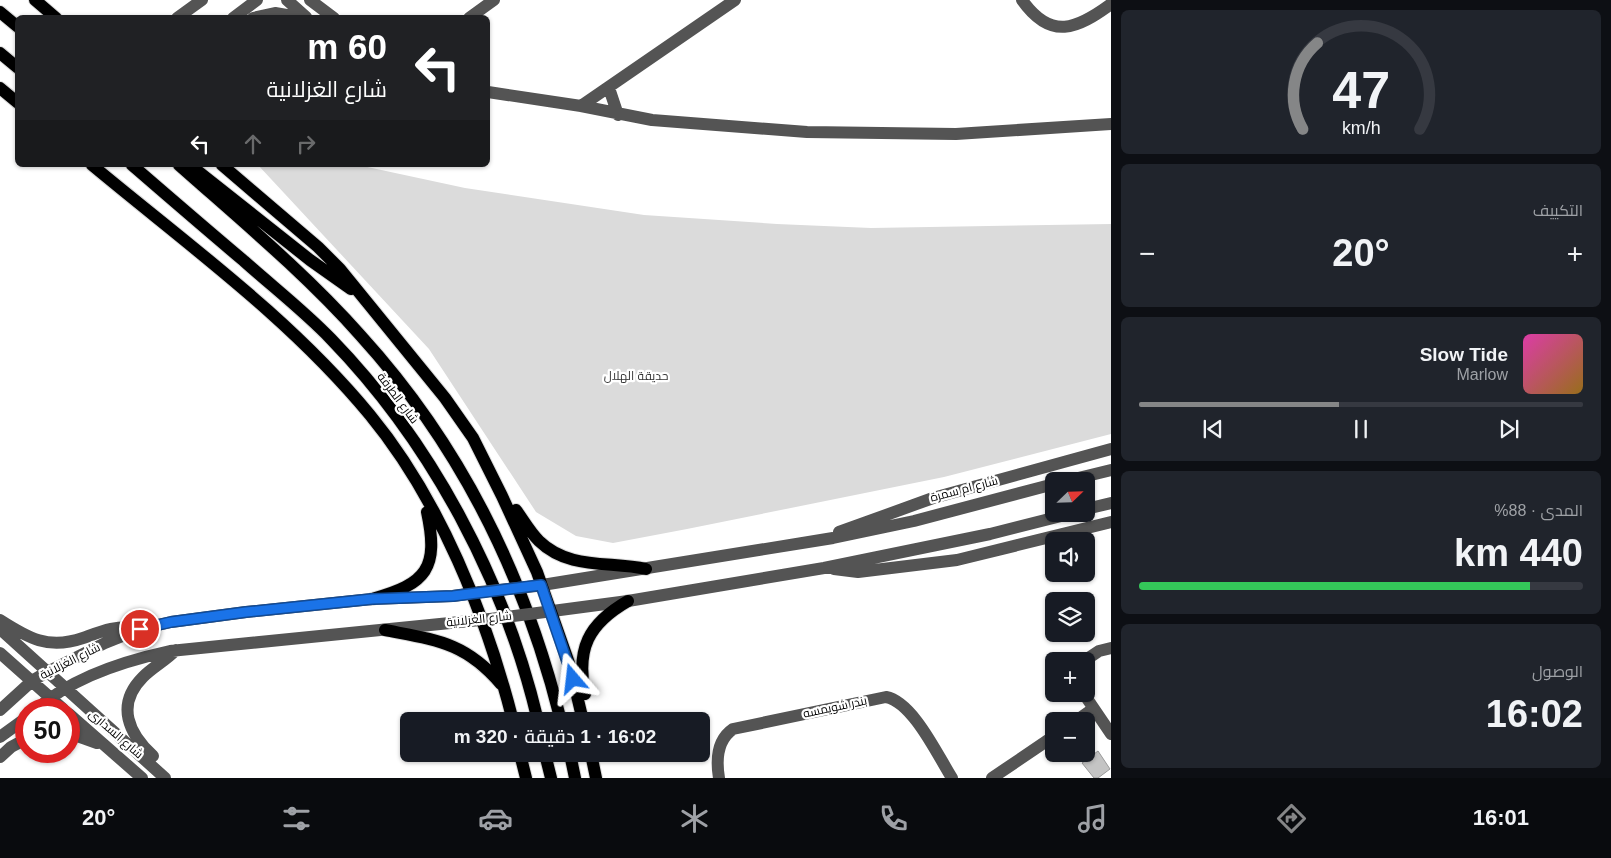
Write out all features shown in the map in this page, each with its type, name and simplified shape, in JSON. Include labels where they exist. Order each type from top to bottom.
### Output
[{"type":"main road","points":[[35,0],[52,15]]},
{"type":"main road","points":[[0,12],[15,24]]},
{"type":"main road","points":[[0,53],[15,66]]},
{"type":"main road","points":[[0,88],[15,100]]},
{"type":"main road","points":[[94,167],[226,274],[323,364],[370,416],[409,472],[476,593],[486,619],[511,712]]},
{"type":"main road","name":"شارع الطرفة","points":[[134,167],[308,316],[352,361],[397,418],[436,474],[487,572],[513,637],[535,712]]},
{"type":"main road","name":"شارع الطرفة","points":[[181,167],[312,287],[361,335],[434,426],[472,488],[509,565],[540,647],[559,712]]},
{"type":"main road","points":[[193,167],[310,260],[366,299]]},
{"type":"main road","points":[[224,167],[318,247],[366,299],[445,398],[472,438],[502,496],[539,585],[570,666],[582,712]]},
{"type":"main road","points":[[502,496],[541,543],[560,556],[585,564],[623,564],[646,569]]},
{"type":"main road","points":[[372,599],[409,586],[426,568],[433,545],[425,500]]},
{"type":"main road","points":[[585,712],[586,703],[581,664],[587,642],[595,626],[602,618],[628,602]]},
{"type":"main road","points":[[385,630],[452,644],[472,655],[505,689]]},
{"type":"main road","points":[[522,762],[526,778]]},
{"type":"main road","points":[[547,762],[551,778]]},
{"type":"main road","points":[[572,762],[575,778]]},
{"type":"main road","points":[[593,762],[596,778]]},
{"type":"street","points":[[181,15],[201,0]]},
{"type":"street","points":[[237,15],[257,0]]},
{"type":"street","points":[[287,0],[302,15]]},
{"type":"street","points":[[310,0],[329,15]]},
{"type":"street","points":[[324,0],[330,15]]},
{"type":"street","points":[[473,15],[494,0]]},
{"type":"street","points":[[581,106],[735,0]]},
{"type":"street","points":[[1022,0],[1039,20],[1062,27],[1084,23],[1111,4]]},
{"type":"street","points":[[266,15],[275,13],[287,15]]},
{"type":"street","points":[[609,88],[618,115]]},
{"type":"street","points":[[490,92],[581,106],[618,115],[748,129],[857,134],[976,133],[1111,124]]},
{"type":"street","name":"شارع ام سمرة","points":[[821,540],[854,524],[923,500],[1111,449]]},
{"type":"street","points":[[1095,474],[1111,470]]},
{"type":"street","name":"شارع ام سمرة","points":[[539,585],[821,540],[914,520],[1045,486]]},
{"type":"street","points":[[1095,507],[1111,503]]},
{"type":"street","points":[[548,612],[628,602],[824,568],[981,536],[1045,520]]},
{"type":"street","points":[[824,568],[858,572],[957,560],[1111,522]]},
{"type":"street","name":"شارع الغزلانية","points":[[0,710],[32,681],[47,672],[105,643],[140,629],[209,616],[372,599],[476,593],[539,585]]},
{"type":"street","name":"شارع الغزلانية","points":[[49,697],[124,663],[176,650],[548,612]]},
{"type":"street","points":[[0,620],[21,635],[52,643],[72,641],[118,628],[140,629]]},
{"type":"street","name":"شارع السدارى","points":[[0,629],[165,778]]},
{"type":"street","points":[[1095,654],[1111,648]]},
{"type":"street","points":[[170,778],[162,765],[136,738],[128,716],[129,701],[136,685],[176,650]]},
{"type":"street","points":[[0,653],[49,697]]},
{"type":"street","name":"بندر شويمسه","points":[[719,778],[718,757],[722,740],[733,729],[886,697],[896,700],[915,720],[952,778]]},
{"type":"street","points":[[1088,702],[1111,734]]},
{"type":"street","name":"شارع السدارى","points":[[80,723],[142,778]]},
{"type":"street","points":[[0,737],[15,726]]},
{"type":"street","points":[[80,737],[109,747]]},
{"type":"street","points":[[992,778],[1045,742]]},
{"type":"street","points":[[0,757],[15,745]]},
{"type":"green space","name":"حديقة الهلال","points":[[260,167],[367,167],[465,188],[644,215],[777,224],[871,228],[1111,224],[1111,434],[944,477],[613,543],[576,536],[536,512],[429,349]]},
{"type":"building","points":[[1098,751],[1110,769],[1098,778],[1094,778],[1082,763],[1095,762],[1095,753]]},
{"type":"route","points":[[140,629],[209,616],[372,599],[453,596],[541,585],[573,679]]}]
